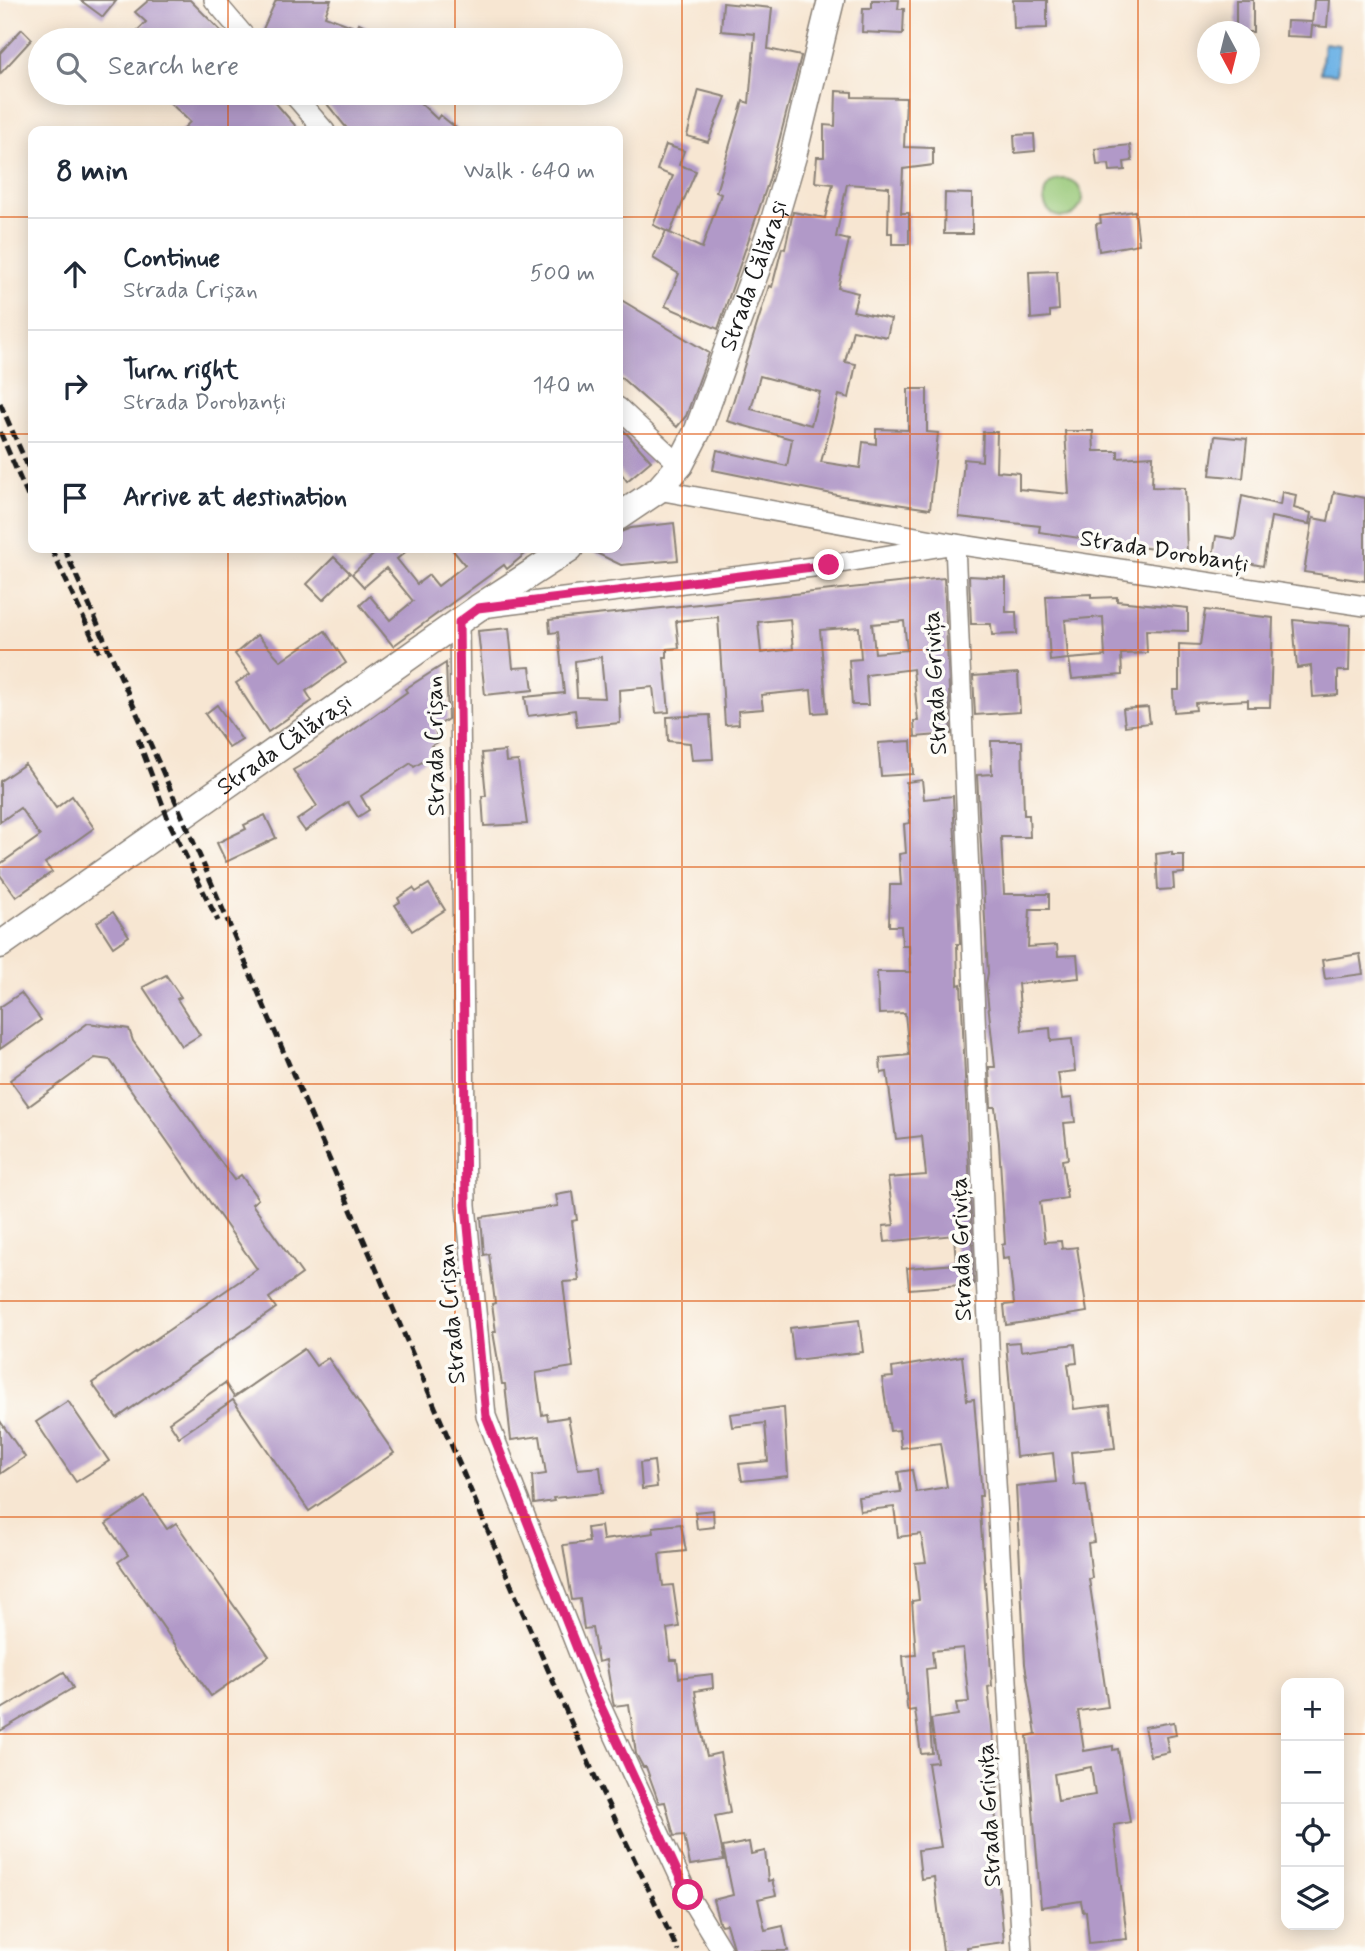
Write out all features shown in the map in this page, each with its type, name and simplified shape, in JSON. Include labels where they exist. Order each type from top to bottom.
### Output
[{"type":"main road","name":"Strada Călărași","points":[[623,514],[658,490],[681,465],[698,430],[773,224],[793,156],[831,0]]},
{"type":"main road","name":"Strada Călărași","points":[[0,945],[468,615],[562,553]]},
{"type":"street","points":[[214,0],[238,28]]},
{"type":"street","points":[[302,105],[321,126]]},
{"type":"street","points":[[623,412],[681,465]]},
{"type":"street","name":"Strada Dorobanți","points":[[658,490],[955,544],[1365,606]]},
{"type":"street","name":"Strada Dorobanți","points":[[468,615],[829,565],[955,544]]},
{"type":"street","name":"Strada Grivița","points":[[955,544],[991,1392],[1022,1951]]},
{"type":"street","name":"Strada Crișan","points":[[468,615],[466,1205],[486,1416],[592,1687],[688,1895],[722,1951]]},
{"type":"green space","points":[[1063,179],[1077,184],[1082,198],[1077,212],[1063,217],[1049,212],[1044,198],[1049,184]]},
{"type":"water","points":[[1324,43],[1340,45],[1337,74],[1321,73]]},
{"type":"building","points":[[80,0],[117,0],[103,17]]},
{"type":"building","points":[[149,0],[190,0],[218,28],[140,28],[146,22],[135,12]]},
{"type":"building","points":[[276,0],[331,0],[325,16],[357,28],[263,28]]},
{"type":"building","points":[[872,0],[899,0],[898,9],[904,9],[903,34],[862,32],[863,8],[872,8]]},
{"type":"building","points":[[1013,0],[1047,0],[1047,28],[1014,29]]},
{"type":"building","points":[[1236,0],[1253,0],[1253,21],[1236,21]]},
{"type":"building","points":[[1314,0],[1329,0],[1327,27],[1312,26],[1311,37],[1286,36],[1287,21],[1312,22],[1312,25]]},
{"type":"building","points":[[723,3],[772,8],[768,49],[801,56],[769,180],[718,329],[665,306],[679,274],[653,258],[666,231],[702,248],[721,194],[716,192],[743,101],[749,103],[755,34],[721,31]]},
{"type":"building","points":[[22,29],[28,35],[28,43],[0,74],[0,53]]},
{"type":"building","points":[[699,90],[726,97],[708,142],[687,136]]},
{"type":"building","points":[[836,91],[852,92],[852,97],[906,98],[904,147],[933,148],[933,165],[903,169],[901,213],[909,213],[909,244],[892,244],[892,233],[888,233],[889,187],[847,184],[836,237],[849,240],[838,288],[858,293],[853,311],[891,319],[887,337],[853,330],[845,362],[856,364],[849,398],[839,395],[821,462],[860,468],[863,442],[876,444],[876,429],[908,430],[908,389],[927,389],[927,432],[938,433],[930,509],[842,496],[713,470],[717,450],[787,466],[792,439],[727,421],[769,286],[772,287],[782,248],[785,249],[793,212],[825,218],[833,184],[815,182],[817,157],[824,157],[824,125],[835,126]],"holes":[[[760,376],[820,392],[811,425],[751,409]]]},
{"type":"building","points":[[172,105],[277,105],[296,126],[186,126],[190,122]]},
{"type":"building","points":[[328,105],[422,105],[437,119],[440,115],[454,126],[345,126]]},
{"type":"building","points":[[1034,134],[1035,151],[1015,153],[1014,135]]},
{"type":"building","points":[[666,145],[684,151],[679,165],[696,171],[670,233],[653,225],[673,176],[657,170]]},
{"type":"building","points":[[1130,145],[1132,161],[1124,162],[1125,170],[1110,171],[1109,164],[1097,165],[1095,149]]},
{"type":"building","points":[[945,193],[972,194],[972,234],[944,234]]},
{"type":"building","points":[[1135,211],[1139,244],[1099,251],[1096,224],[1101,223],[1100,216]]},
{"type":"building","points":[[1057,271],[1059,310],[1050,311],[1050,317],[1031,319],[1029,272]]},
{"type":"building","points":[[623,301],[709,353],[686,416],[677,427],[623,379]]},
{"type":"building","points":[[623,430],[651,461],[627,481],[623,476]]},
{"type":"building","points":[[1065,431],[1093,431],[1094,451],[1118,451],[1118,458],[1153,456],[1152,487],[1185,488],[1187,554],[1039,532],[1040,526],[959,517],[964,459],[982,461],[983,432],[997,432],[996,471],[1019,473],[1019,489],[1069,494]]},
{"type":"building","points":[[1215,436],[1247,439],[1243,478],[1210,475]]},
{"type":"building","points":[[1282,492],[1296,495],[1294,508],[1311,513],[1309,524],[1271,517],[1263,566],[1213,556],[1216,536],[1235,539],[1242,496],[1280,505]]},
{"type":"building","points":[[1334,492],[1365,498],[1365,581],[1304,572],[1313,518],[1328,521]]},
{"type":"building","points":[[674,523],[678,560],[621,565],[596,553],[623,553],[623,531]]},
{"type":"building","points":[[375,553],[404,553],[397,559],[417,584],[429,575],[438,586],[465,565],[455,553],[526,553],[507,569],[504,565],[393,646],[360,605],[370,596],[390,620],[413,601],[386,568],[364,587],[352,574]]},
{"type":"building","points":[[334,557],[350,573],[323,600],[307,584]]},
{"type":"building","points":[[969,576],[1006,578],[1006,612],[1016,612],[1017,634],[992,635],[991,624],[971,624]]},
{"type":"building","points":[[944,578],[951,734],[915,737],[914,721],[918,721],[913,669],[866,675],[868,705],[852,705],[849,660],[861,659],[859,627],[820,630],[827,712],[813,713],[811,690],[761,695],[763,709],[738,711],[739,724],[725,725],[718,617],[676,621],[679,648],[667,649],[667,657],[664,657],[669,712],[656,713],[653,687],[619,690],[620,723],[577,727],[575,710],[528,716],[525,697],[564,693],[558,632],[550,633],[549,620]],"holes":[[[790,619],[793,649],[761,653],[758,622]],[[904,621],[907,650],[875,653],[872,624]],[[601,657],[605,698],[577,697],[575,661]]]},
{"type":"building","points":[[1091,594],[1091,598],[1117,597],[1117,601],[1188,608],[1188,631],[1146,630],[1147,653],[1121,654],[1122,675],[1072,679],[1069,659],[1105,656],[1103,617],[1065,620],[1068,659],[1050,661],[1046,596]]},
{"type":"building","points":[[1205,610],[1273,618],[1270,707],[1248,707],[1248,700],[1195,703],[1196,710],[1174,712],[1173,690],[1179,690],[1179,644],[1200,645]]},
{"type":"building","points":[[1293,620],[1350,625],[1349,671],[1338,671],[1338,695],[1313,697],[1311,666],[1297,668]]},
{"type":"building","points":[[509,628],[513,668],[530,667],[533,690],[485,695],[478,631]]},
{"type":"building","points":[[325,631],[346,663],[306,691],[312,701],[268,732],[236,683],[250,674],[235,654],[257,635],[281,661]]},
{"type":"building","points":[[446,663],[448,719],[435,728],[438,742],[431,746],[435,754],[414,767],[411,763],[361,796],[369,810],[358,817],[348,802],[305,831],[297,820],[317,806],[293,770],[316,757],[407,692],[405,689]]},
{"type":"building","points":[[1018,673],[1020,712],[975,715],[973,676]]},
{"type":"building","points":[[217,705],[242,740],[229,748],[205,714]]},
{"type":"building","points":[[1148,707],[1150,723],[1125,726],[1123,709]]},
{"type":"building","points":[[710,715],[713,759],[692,760],[690,743],[668,741],[667,717]]},
{"type":"building","points":[[911,741],[913,774],[881,776],[878,743]]},
{"type":"building","points":[[991,741],[1022,741],[1024,815],[1029,815],[1030,837],[1001,837],[1004,894],[1049,894],[1049,909],[1030,909],[1028,947],[1057,945],[1058,956],[1077,955],[1079,978],[1018,984],[1022,1031],[1050,1028],[1051,1041],[1072,1039],[1075,1071],[1058,1073],[1062,1099],[1072,1098],[1075,1122],[1064,1123],[1068,1159],[1062,1160],[1067,1198],[1040,1202],[1045,1242],[1061,1241],[1062,1249],[1077,1247],[1087,1312],[1006,1325],[1004,1305],[1014,1304],[1009,1258],[1003,1259],[1002,1245],[1005,1244],[999,1143],[995,1107],[991,1107],[989,1067],[995,1067],[986,984],[988,973],[977,775],[992,774]]},
{"type":"building","points":[[505,751],[506,762],[518,761],[527,824],[484,826],[482,796],[486,796],[482,753]]},
{"type":"building","points":[[25,764],[56,808],[72,796],[94,828],[45,863],[52,872],[16,897],[0,875],[0,864],[40,836],[20,808],[0,822],[0,781]]},
{"type":"building","points":[[922,780],[924,799],[953,796],[960,944],[957,944],[958,985],[961,984],[974,1284],[909,1289],[907,1268],[956,1264],[954,1235],[885,1242],[883,1226],[894,1225],[888,1178],[926,1175],[922,1136],[896,1139],[887,1072],[881,1073],[880,1058],[909,1055],[905,1013],[879,1014],[877,972],[910,972],[909,945],[902,945],[901,926],[889,926],[890,885],[901,885],[899,854],[906,853],[904,824],[910,823],[906,782]]},
{"type":"building","points":[[265,815],[276,838],[226,862],[217,843],[246,829],[244,825]]},
{"type":"building","points":[[1172,852],[1172,855],[1184,855],[1184,873],[1173,874],[1174,889],[1158,890],[1156,854]]},
{"type":"building","points":[[429,884],[445,910],[412,931],[395,905],[400,902],[398,898],[413,888],[416,892]]},
{"type":"building","points":[[113,912],[129,936],[113,947],[97,922]]},
{"type":"building","points":[[1360,954],[1363,974],[1325,979],[1322,960]]},
{"type":"building","points":[[166,975],[181,997],[177,999],[200,1035],[182,1046],[143,987]]},
{"type":"building","points":[[21,993],[41,1020],[0,1049],[0,1007]]},
{"type":"building","points":[[88,1023],[129,1029],[133,1041],[234,1180],[241,1175],[258,1199],[252,1204],[302,1274],[269,1298],[276,1308],[117,1418],[92,1383],[257,1269],[110,1060],[95,1058],[29,1106],[10,1080]]},
{"type":"building","points":[[573,1192],[577,1220],[572,1221],[579,1281],[563,1282],[573,1367],[536,1373],[542,1415],[547,1414],[548,1420],[568,1417],[578,1469],[600,1467],[603,1493],[553,1498],[554,1501],[534,1504],[532,1476],[546,1474],[540,1436],[511,1440],[505,1384],[502,1384],[493,1332],[496,1332],[492,1304],[495,1303],[489,1254],[484,1255],[481,1217],[558,1206],[556,1195]]},
{"type":"building","points":[[859,1320],[863,1352],[794,1360],[790,1328]]},
{"type":"building","points":[[1020,1342],[1021,1351],[1075,1344],[1077,1363],[1068,1364],[1074,1409],[1110,1405],[1115,1448],[1071,1452],[1074,1485],[1086,1484],[1094,1542],[1088,1543],[1092,1578],[1089,1579],[1108,1707],[1078,1711],[1084,1751],[1113,1746],[1113,1750],[1118,1749],[1130,1822],[1114,1825],[1127,1939],[1089,1943],[1086,1911],[1083,1912],[1081,1901],[1041,1907],[1027,1736],[1036,1734],[1025,1664],[1016,1486],[1056,1482],[1053,1453],[1016,1457],[1006,1343]],"holes":[[[1091,1767],[1095,1795],[1058,1801],[1054,1774]]]},
{"type":"building","points":[[304,1349],[316,1366],[328,1358],[394,1453],[309,1511],[233,1400],[179,1437],[169,1422],[225,1383],[234,1397]]},
{"type":"building","points":[[962,1356],[967,1400],[974,1399],[982,1496],[979,1496],[992,1686],[988,1687],[998,1787],[993,1787],[999,1853],[996,1853],[1004,1942],[967,1947],[967,1951],[943,1951],[934,1877],[921,1879],[918,1850],[941,1847],[928,1763],[937,1762],[931,1719],[958,1715],[956,1703],[969,1702],[963,1648],[932,1651],[934,1668],[926,1669],[932,1753],[921,1754],[915,1710],[908,1711],[907,1707],[903,1656],[916,1655],[912,1601],[919,1600],[915,1563],[926,1562],[921,1534],[898,1537],[894,1507],[860,1511],[858,1497],[901,1492],[898,1472],[912,1470],[916,1492],[947,1487],[940,1443],[901,1448],[899,1430],[890,1431],[882,1378],[893,1377],[892,1368]]},
{"type":"building","points":[[68,1401],[109,1461],[76,1482],[36,1422]]},
{"type":"building","points":[[784,1407],[788,1476],[742,1481],[739,1464],[768,1461],[765,1423],[732,1427],[730,1414]]},
{"type":"building","points":[[0,1421],[25,1457],[0,1474]]},
{"type":"building","points":[[654,1461],[657,1487],[642,1489],[640,1463]]},
{"type":"building","points":[[145,1497],[167,1529],[176,1523],[269,1656],[211,1696],[118,1562],[128,1555],[106,1524]]},
{"type":"building","points":[[713,1510],[714,1527],[697,1529],[695,1512]]},
{"type":"building","points":[[681,1524],[686,1551],[659,1554],[663,1586],[673,1585],[679,1627],[667,1629],[671,1660],[677,1660],[679,1678],[712,1674],[713,1688],[695,1691],[707,1756],[720,1753],[730,1813],[715,1816],[724,1860],[690,1865],[684,1835],[674,1836],[665,1802],[659,1803],[646,1767],[643,1767],[636,1754],[629,1704],[614,1706],[606,1660],[598,1662],[592,1628],[584,1629],[580,1599],[572,1600],[563,1545],[589,1542],[587,1528],[601,1526],[603,1540],[654,1533],[653,1527]]},
{"type":"building","points":[[64,1672],[73,1688],[0,1731],[0,1710]]},
{"type":"building","points":[[1174,1722],[1176,1735],[1166,1737],[1169,1752],[1150,1756],[1144,1727]]},
{"type":"building","points":[[749,1842],[751,1854],[765,1851],[768,1881],[772,1880],[776,1895],[758,1899],[765,1930],[783,1926],[788,1951],[734,1951],[726,1924],[721,1925],[719,1922],[713,1900],[733,1895],[723,1847]]},
{"type":"railway","points":[[0,403],[28,467]]},
{"type":"railway","points":[[0,432],[28,496]]},
{"type":"railway","points":[[53,553],[101,656]]},
{"type":"railway","points":[[66,553],[209,877],[520,1606],[596,1779],[678,1951]]},
{"type":"railway","points":[[138,739],[170,824],[218,921]]},
{"type":"route","points":[[688,1895],[592,1687],[486,1416],[466,1205],[459,622],[478,608],[829,565]]}]
